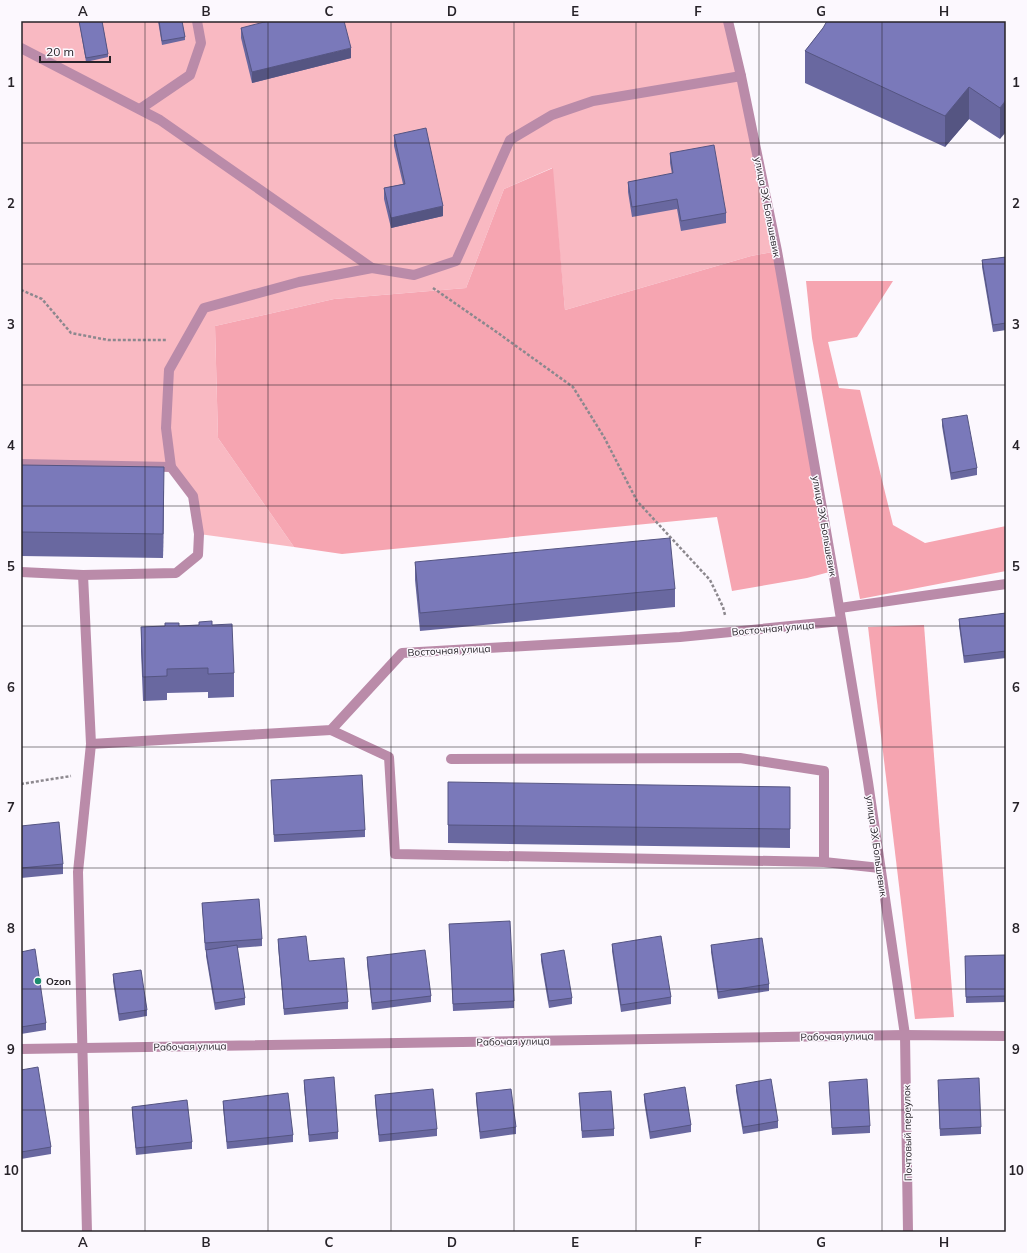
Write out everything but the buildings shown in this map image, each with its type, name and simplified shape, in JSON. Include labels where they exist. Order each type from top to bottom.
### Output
[{"type":"street","points":[[140,109],[190,75],[201,43],[197,21]]},
{"type":"street","name":"улица ЭХ Большевик","points":[[728,21],[742,76],[777,251],[840,608],[905,1034]]},
{"type":"street","points":[[21,48],[160,120],[372,268]]},
{"type":"street","points":[[21,572],[83,575],[176,573],[198,554],[199,534],[193,496],[171,467],[166,428],[170,370],[204,308],[299,282],[372,268],[414,275],[456,261],[510,140],[552,115],[593,101],[742,76]]},
{"type":"street","points":[[21,464],[171,467]]},
{"type":"street","points":[[83,575],[91,744],[78,872],[87,1232]]},
{"type":"street","points":[[840,608],[1006,584]]},
{"type":"street","name":"Восточная улица","points":[[331,730],[402,653],[680,637],[841,622]]},
{"type":"street","points":[[91,744],[331,730],[389,757],[395,854],[824,862],[880,868]]},
{"type":"street","points":[[451,759],[740,758],[824,771],[824,862]]},
{"type":"street","name":"Рабочая улица","points":[[21,1049],[905,1034],[1006,1036]]},
{"type":"street","name":"Почтовый переулок","points":[[905,1034],[908,1232]]},
{"type":"path","points":[[414,275],[498,332],[573,387],[604,437],[637,501],[710,580],[723,607],[729,632]]},
{"type":"path","points":[[21,290],[42,300],[71,333],[108,340],[186,340]]},
{"type":"path","points":[[21,784],[88,773]]},
{"type":"shaded area","points":[[21,21],[728,21],[777,251],[751,256],[565,310],[552,168],[504,189],[466,288],[334,299],[215,326],[218,438],[294,547],[199,534],[193,496],[171,467],[21,464]]},
{"type":"shaded area","points":[[553,168],[565,310],[751,256],[777,251],[833,571],[807,578],[732,591],[717,517],[342,554],[294,547],[218,438],[215,326],[334,299],[466,288],[504,189]]},
{"type":"shaded area","points":[[806,281],[893,281],[857,337],[828,342],[839,388],[860,390],[893,525],[925,543],[1006,526],[1006,571],[860,599],[812,338]]},
{"type":"shaded area","points":[[924,625],[954,1017],[915,1019],[868,627]]},
{"type":"place","name":"Ozon","points":[[38,981]]}]
